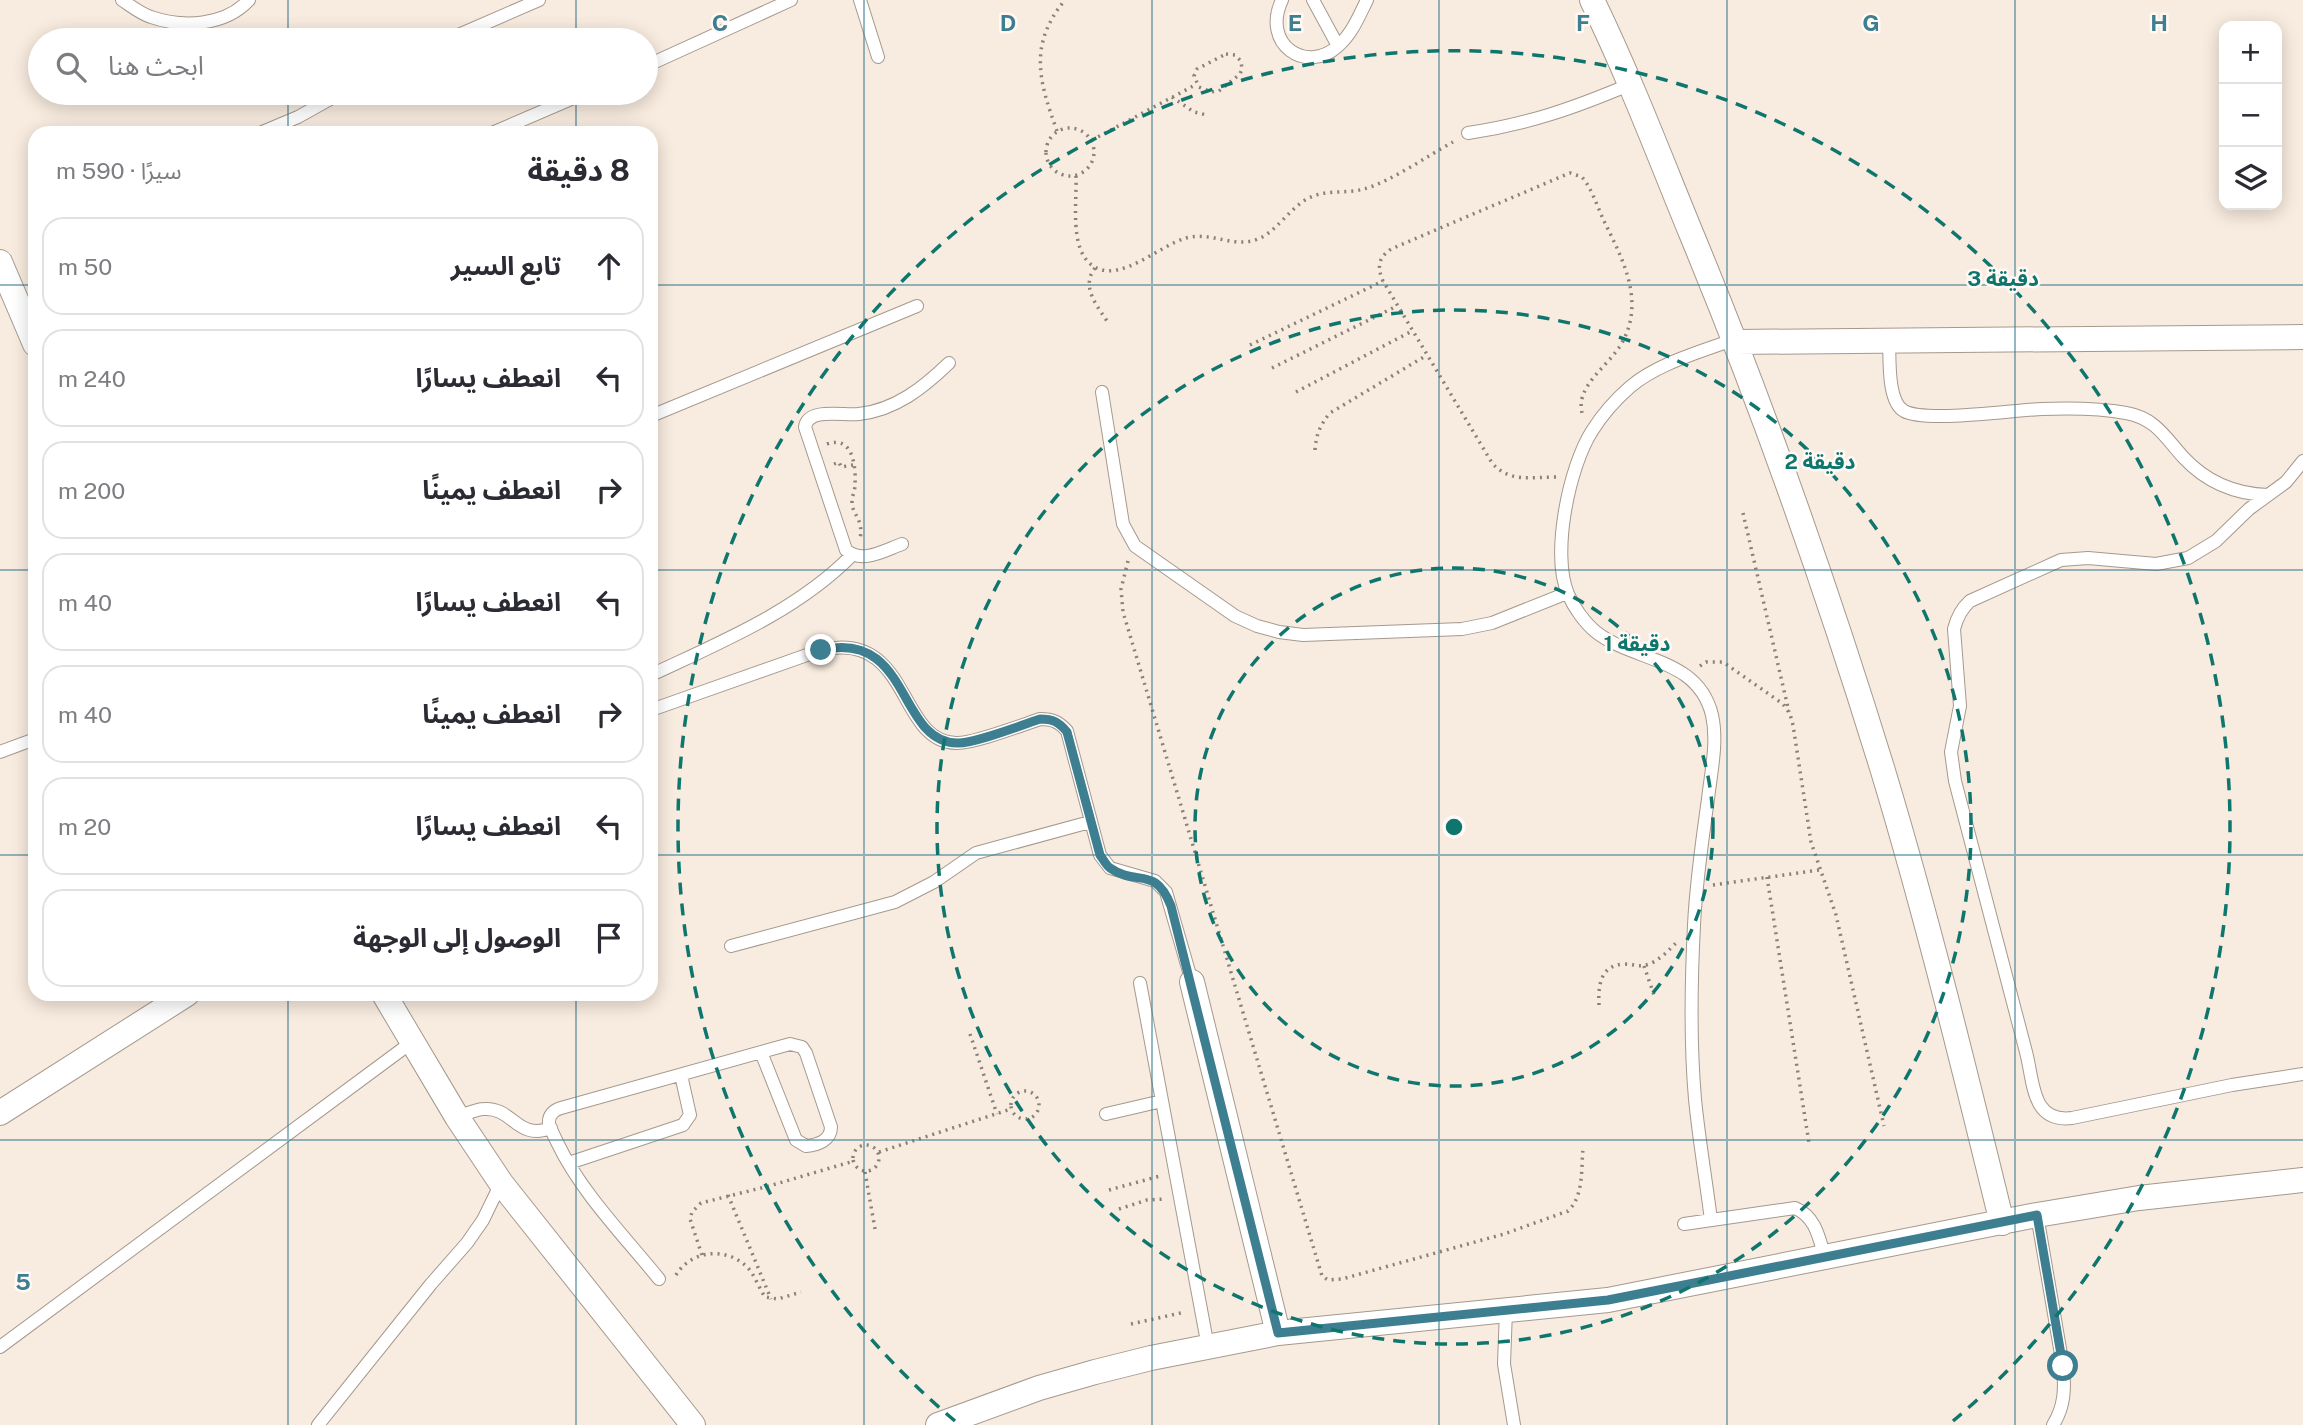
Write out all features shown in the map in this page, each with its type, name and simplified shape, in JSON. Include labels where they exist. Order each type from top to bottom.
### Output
[{"type":"street","points":[[1592,0],[1631,84],[1736,340],[1813,551],[1884,773],[1946,996],[2002,1223]]},
{"type":"street","points":[[0,262],[28,328]]},
{"type":"street","points":[[1736,340],[2303,337]]},
{"type":"street","points":[[1192,982],[1278,1333]]},
{"type":"street","points":[[0,1112],[176,1001]]},
{"type":"street","points":[[388,1001],[500,1183],[693,1425]]},
{"type":"street","points":[[938,1425],[1039,1388],[1095,1372],[1278,1333],[1608,1300],[2037,1215],[2139,1198],[2303,1180]]},
{"type":"lane","points":[[122,0],[148,17],[179,24],[211,22],[240,10],[249,0]]},
{"type":"lane","points":[[475,28],[539,0]]},
{"type":"lane","points":[[658,61],[791,0]]},
{"type":"lane","points":[[860,0],[878,57]]},
{"type":"lane","points":[[1282,0],[1275,26],[1279,39],[1288,49],[1300,55],[1314,57],[1327,54],[1339,46],[1355,24],[1367,0]]},
{"type":"lane","points":[[1313,0],[1339,46]]},
{"type":"lane","points":[[1468,133],[1554,115],[1631,84]]},
{"type":"lane","points":[[277,126],[320,105]]},
{"type":"lane","points":[[508,126],[556,105]]},
{"type":"lane","points":[[658,413],[917,306]]},
{"type":"lane","points":[[1711,1220],[1695,1101],[1691,1040],[1694,926],[1714,742],[1711,714],[1699,689],[1679,670],[1618,645],[1596,632],[1579,615],[1567,593],[1562,569],[1563,533],[1577,459],[1591,431],[1610,407],[1632,385],[1659,369],[1736,340]]},
{"type":"lane","points":[[1889,341],[1895,400],[1901,409],[1911,414],[1933,416],[2041,409],[2127,413],[2154,423],[2200,473],[2234,492],[2267,495]]},
{"type":"lane","points":[[902,544],[861,557],[846,550],[805,427],[810,417],[861,414],[880,409],[917,391],[950,363]]},
{"type":"lane","points":[[1102,392],[1123,524],[1135,546],[1193,585],[1216,605],[1257,626],[1303,635],[1462,629],[1492,623],[1567,593]]},
{"type":"lane","points":[[2303,461],[2286,482],[2241,517],[2217,541],[2188,558],[2156,565],[2088,558],[2062,560],[1970,601],[1962,608],[1954,629],[1960,706],[1953,737],[1952,766],[2036,1096],[2045,1113],[2053,1118],[2072,1118],[2232,1085],[2303,1074]]},
{"type":"lane","points":[[2234,492],[2241,517]]},
{"type":"lane","points":[[658,672],[789,606],[833,574],[852,555]]},
{"type":"lane","points":[[658,708],[838,646],[856,648],[872,654],[885,666],[930,733],[943,741],[959,744],[1040,719],[1051,719],[1067,732],[1100,855],[1110,868],[1155,881],[1166,892],[1192,982]]},
{"type":"lane","points":[[0,752],[28,742]]},
{"type":"lane","points":[[731,946],[895,902],[934,882],[976,853],[1090,822]]},
{"type":"lane","points":[[1140,983],[1208,1346]]},
{"type":"lane","points":[[0,1346],[412,1042]]},
{"type":"lane","points":[[659,1279],[579,1179],[551,1128],[550,1115],[554,1110],[681,1076],[761,1052],[790,1044],[802,1048],[806,1053],[831,1127],[830,1136],[806,1146],[796,1140],[761,1052]]},
{"type":"lane","points":[[569,1163],[683,1125],[690,1115],[681,1076]]},
{"type":"lane","points":[[1106,1114],[1162,1101]]},
{"type":"lane","points":[[457,1117],[482,1109],[492,1109],[524,1130],[542,1131],[551,1128]]},
{"type":"lane","points":[[318,1425],[467,1243],[483,1220],[500,1183]]},
{"type":"lane","points":[[1684,1224],[1795,1208],[1805,1212],[1812,1220],[1825,1258]]},
{"type":"lane","points":[[2037,1215],[2063,1366],[2065,1391],[2057,1422]]},
{"type":"lane","points":[[1506,1310],[1504,1364],[1514,1425]]},
{"type":"path","points":[[1057,131],[1044,94],[1039,68],[1042,40],[1052,15],[1065,0]]},
{"type":"path","points":[[1230,54],[1241,61],[1240,74],[1219,91],[1206,91],[1197,84],[1197,68],[1210,60],[1230,54]]},
{"type":"path","points":[[1092,140],[1197,84]]},
{"type":"path","points":[[1172,97],[1194,112],[1207,115]]},
{"type":"path","points":[[1072,127],[1080,129],[1092,140],[1095,147],[1093,162],[1076,176],[1059,174],[1048,162],[1047,145],[1057,131],[1072,127]]},
{"type":"path","points":[[1076,176],[1077,241],[1082,256],[1095,268],[1111,271],[1127,267],[1186,238],[1205,236],[1233,243],[1248,243],[1262,238],[1296,206],[1310,197],[1363,190],[1380,184],[1468,133]]},
{"type":"path","points":[[1573,476],[1509,477],[1492,463],[1383,281],[1379,262],[1384,254],[1570,173],[1582,177],[1625,265],[1632,289],[1632,314],[1625,338],[1612,359],[1582,392],[1580,407],[1591,431]]},
{"type":"path","points":[[1095,268],[1090,274],[1088,288],[1109,324]]},
{"type":"path","points":[[1250,345],[1383,281]]},
{"type":"path","points":[[1272,368],[1398,306]]},
{"type":"path","points":[[1296,392],[1412,331]]},
{"type":"path","points":[[1315,450],[1321,424],[1330,413],[1427,355]]},
{"type":"path","points":[[809,438],[822,444],[842,442],[850,453],[855,476],[852,504],[862,532],[852,555]]},
{"type":"path","points":[[1743,513],[1793,725],[1811,842],[1836,915],[1884,1126]]},
{"type":"path","points":[[1135,546],[1125,567],[1121,589],[1123,612],[1322,1276],[1328,1280],[1342,1279],[1504,1234],[1568,1211],[1575,1205],[1578,1197],[1583,1149]]},
{"type":"path","points":[[1687,678],[1706,662],[1723,662],[1783,704],[1790,714]]},
{"type":"path","points":[[1697,888],[1819,870]]},
{"type":"path","points":[[1767,877],[1809,1143]]},
{"type":"path","points":[[1599,1004],[1598,990],[1604,972],[1613,966],[1624,964],[1644,966],[1658,958],[1694,926]]},
{"type":"path","points":[[1644,966],[1654,995]]},
{"type":"path","points":[[970,1034],[997,1114]]},
{"type":"path","points":[[1022,1091],[1033,1093],[1037,1098],[1038,1109],[1031,1118],[1019,1118],[1011,1109],[1013,1097],[1022,1091]]},
{"type":"path","points":[[878,1153],[1011,1109]]},
{"type":"path","points":[[865,1172],[876,1168],[880,1158],[875,1148],[865,1145],[856,1151],[853,1161],[865,1172],[875,1229]]},
{"type":"path","points":[[702,1255],[691,1226],[692,1212],[701,1203],[853,1161]]},
{"type":"path","points":[[1109,1191],[1175,1172]]},
{"type":"path","points":[[728,1195],[771,1299]]},
{"type":"path","points":[[1119,1209],[1147,1200],[1180,1200]]},
{"type":"path","points":[[659,1279],[672,1279],[692,1258],[722,1254],[736,1259],[748,1269],[765,1297],[771,1299],[801,1292]]},
{"type":"path","points":[[1130,1324],[1201,1308]]},
{"type":"route","points":[[821,650],[838,646],[856,648],[872,654],[885,666],[930,733],[943,741],[959,744],[1040,719],[1051,719],[1067,732],[1100,855],[1110,868],[1155,881],[1166,892],[1171,906],[1278,1333],[1608,1300],[2037,1215],[2063,1366]]}]
